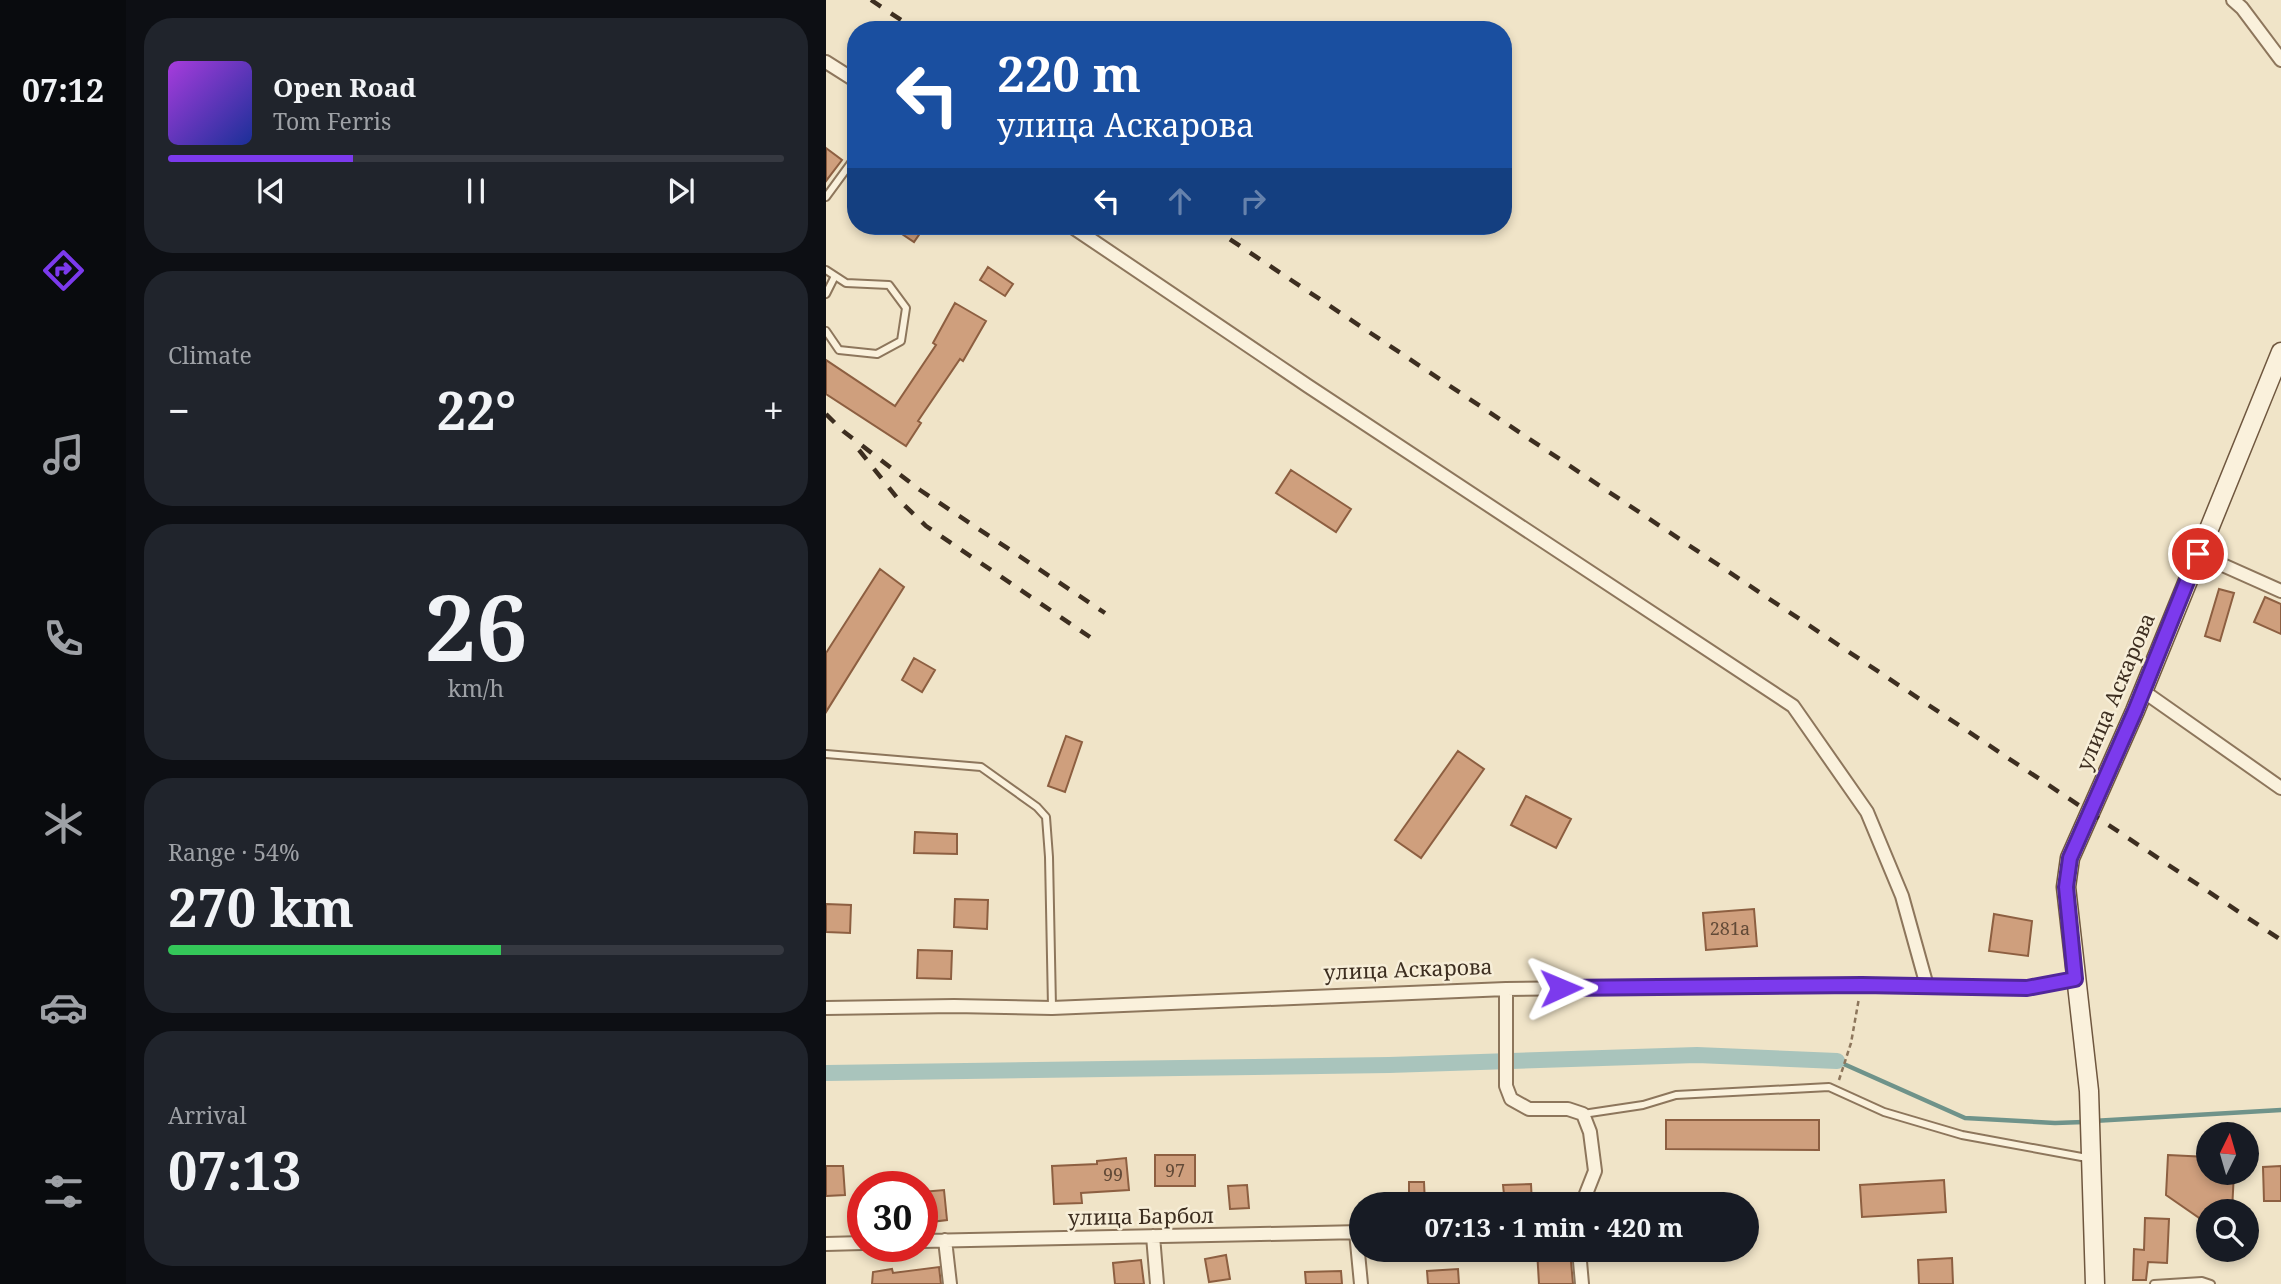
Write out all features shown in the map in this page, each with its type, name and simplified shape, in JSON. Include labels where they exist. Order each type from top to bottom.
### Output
[{"type":"main road","name":"улица Аскарова","points":[[2095,1284],[2093,1152],[2089,1091],[2066,887],[2070,858],[2143,691],[2281,352]]},
{"type":"street","points":[[2233,0],[2281,60]]},
{"type":"street","points":[[826,62],[847,75]]},
{"type":"street","points":[[1083,235],[1319,394],[1793,706],[1867,812],[1902,896],[1927,986]]},
{"type":"street","points":[[2198,554],[2281,591]]},
{"type":"street","points":[[2143,691],[2281,788]]},
{"type":"street","name":"улица Аскарова","points":[[826,1008],[1052,1008],[1506,989],[1862,985],[2027,988],[2075,979]]},
{"type":"street","points":[[1506,989],[1506,1086],[1511,1100],[1529,1109],[1569,1109],[1583,1114],[1590,1132],[1595,1171],[1587,1192]]},
{"type":"street","name":"улица Барбол","points":[[938,1240],[1349,1232]]},
{"type":"street","points":[[1153,1236],[1157,1284]]},
{"type":"street","points":[[945,1240],[950,1284]]},
{"type":"street","points":[[826,1244],[847,1243]]},
{"type":"street","points":[[1360,1262],[1361,1284]]},
{"type":"street","points":[[1580,1262],[1582,1284]]},
{"type":"lane","points":[[826,197],[847,168]]},
{"type":"lane","points":[[826,270],[846,283],[889,285],[906,308],[901,341],[877,354],[839,349],[826,331]]},
{"type":"lane","points":[[826,293],[835,276]]},
{"type":"lane","points":[[826,754],[981,767],[1037,807],[1046,817],[1052,1008]]},
{"type":"lane","points":[[1583,1114],[1643,1105],[1676,1095],[1829,1087],[1884,1112],[1962,1135],[2093,1152]]},
{"type":"lane","points":[[2154,1284],[2202,1281],[2211,1284]]},
{"type":"path","points":[[1835,1090],[1852,1043],[1862,985]]},
{"type":"building","points":[[826,148],[842,160],[826,181]]},
{"type":"building","points":[[904,235],[919,235],[914,242]]},
{"type":"building","points":[[988,267],[1013,284],[1005,296],[980,280]]},
{"type":"building","points":[[955,303],[986,321],[963,361],[960,359],[918,421],[921,423],[906,446],[826,394],[826,360],[895,406],[936,345],[933,343]]},
{"type":"building","points":[[1291,470],[1351,509],[1336,532],[1276,493]]},
{"type":"building","points":[[880,569],[904,587],[826,712],[826,653]]},
{"type":"building","points":[[2219,589],[2234,593],[2220,641],[2205,636]]},
{"type":"building","points":[[2265,597],[2281,604],[2281,634],[2254,622]]},
{"type":"building","points":[[914,658],[935,670],[922,692],[902,680]]},
{"type":"building","points":[[1066,736],[1082,742],[1065,792],[1048,786]]},
{"type":"building","points":[[1458,751],[1484,769],[1421,858],[1395,840]]},
{"type":"building","points":[[1526,796],[1571,819],[1556,848],[1511,825]]},
{"type":"building","points":[[915,832],[957,834],[957,854],[914,853]]},
{"type":"building","points":[[955,899],[988,900],[987,929],[954,927]]},
{"type":"building","points":[[826,904],[851,905],[850,933],[826,932]]},
{"type":"building","points":[[1754,909],[1757,946],[1706,950],[1703,913]]},
{"type":"building","points":[[1994,914],[2032,921],[2028,956],[1989,951]]},
{"type":"building","points":[[918,950],[952,951],[951,979],[917,978]]},
{"type":"building","points":[[1666,1120],[1819,1120],[1819,1150],[1666,1149]]},
{"type":"building","points":[[1155,1155],[1195,1155],[1195,1186],[1155,1186]]},
{"type":"building","points":[[2168,1155],[2196,1156],[2196,1185],[2233,1185],[2233,1199],[2196,1199],[2196,1216],[2166,1195]]},
{"type":"building","points":[[1126,1158],[1129,1190],[1081,1193],[1082,1203],[1054,1204],[1052,1166],[1097,1164],[1097,1161]]},
{"type":"building","points":[[826,1166],[843,1166],[845,1195],[826,1196]]},
{"type":"building","points":[[2281,1166],[2281,1201],[2264,1201],[2263,1167]]},
{"type":"building","points":[[1944,1180],[1946,1212],[1862,1217],[1860,1185]]},
{"type":"building","points":[[1409,1182],[1424,1182],[1424,1192],[1409,1192]]},
{"type":"building","points":[[1531,1184],[1531,1192],[1504,1192],[1503,1185]]},
{"type":"building","points":[[1247,1185],[1249,1208],[1230,1209],[1228,1186]]},
{"type":"building","points":[[944,1190],[947,1220],[938,1221],[938,1191]]},
{"type":"building","points":[[2145,1218],[2169,1219],[2167,1263],[2148,1262],[2146,1280],[2133,1280],[2134,1249],[2144,1250]]},
{"type":"building","points":[[1226,1255],[1230,1279],[1209,1282],[1205,1259]]},
{"type":"building","points":[[1952,1258],[1953,1284],[1919,1284],[1918,1260]]},
{"type":"building","points":[[1141,1260],[1144,1284],[1115,1284],[1113,1263]]},
{"type":"building","points":[[1538,1262],[1571,1262],[1573,1284],[1539,1284]]},
{"type":"building","points":[[939,1267],[941,1284],[872,1284],[873,1272],[892,1269],[893,1273]]},
{"type":"building","points":[[1458,1269],[1459,1284],[1428,1284],[1427,1271]]},
{"type":"building","points":[[1341,1271],[1342,1284],[1306,1284],[1305,1272]]},
{"type":"waterway","points":[[826,1073],[1389,1065],[1697,1055],[1837,1061]]},
{"type":"waterway","points":[[1837,1061],[1965,1118],[2084,1122]]},
{"type":"waterway","points":[[2093,1121],[2281,1110]]},
{"type":"railway","points":[[871,0],[902,21]]},
{"type":"railway","points":[[1224,235],[2281,940]]},
{"type":"railway","points":[[826,414],[843,431],[920,490],[1105,613]]},
{"type":"railway","points":[[859,450],[898,499],[926,526],[1090,637]]},
{"type":"route","points":[[1561,988],[1862,985],[2027,988],[2075,979],[2066,887],[2070,858],[2135,711],[2198,554]]}]
